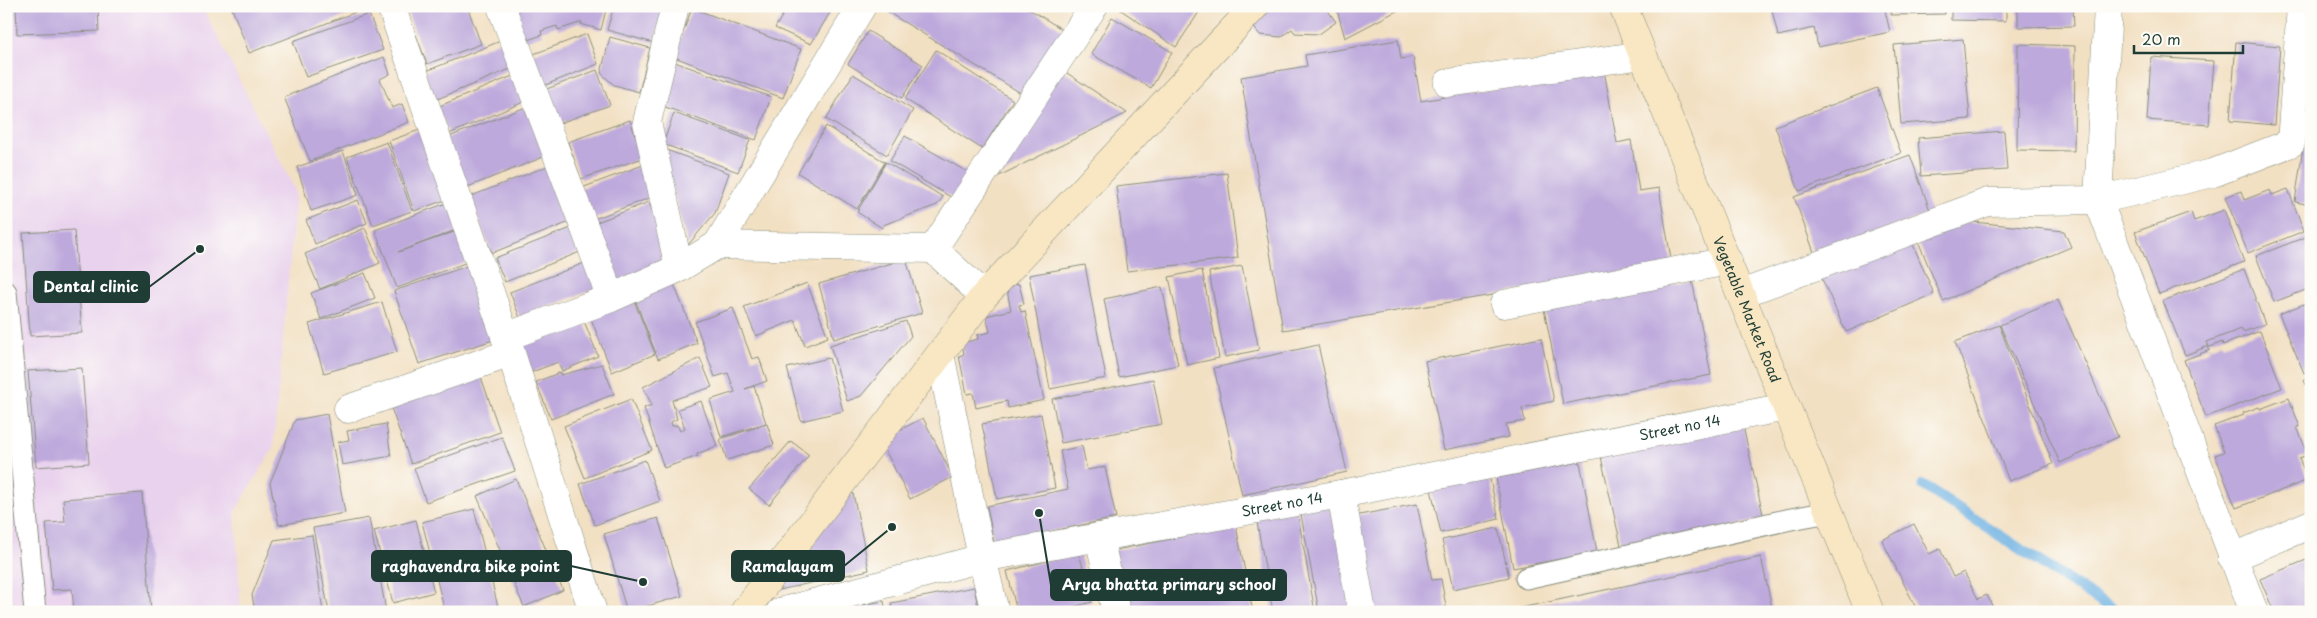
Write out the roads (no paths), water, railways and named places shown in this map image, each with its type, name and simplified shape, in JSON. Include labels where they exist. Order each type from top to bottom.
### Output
[{"type":"street","points":[[391,6],[508,345],[593,612]]},
{"type":"street","points":[[501,6],[611,298]]},
{"type":"street","points":[[676,6],[647,122],[679,268]]},
{"type":"street","points":[[348,409],[508,345],[679,268],[716,245],[862,6]]},
{"type":"street","points":[[933,249],[1094,6]]},
{"type":"street","points":[[744,612],[984,296],[1255,6]]},
{"type":"street","name":"Vegetable Market Road","points":[[1623,6],[1870,612]]},
{"type":"street","points":[[2108,6],[2098,200],[2254,612]]},
{"type":"street","points":[[1741,294],[1988,202],[2098,200],[2213,172],[2291,143],[2301,6]]},
{"type":"street","points":[[1448,83],[1643,55]]},
{"type":"street","points":[[716,245],[933,249],[984,296]]},
{"type":"street","points":[[1504,304],[1728,261]]},
{"type":"street","points":[[940,354],[995,612]]},
{"type":"street","name":"Street no 14","points":[[780,612],[982,558],[1341,494],[1786,407]]},
{"type":"street","points":[[1341,494],[1362,612]]},
{"type":"street","points":[[2232,558],[2311,524]]},
{"type":"street","points":[[1099,537],[1116,612]]},
{"type":"lane","points":[[6,292],[35,612]]},
{"type":"lane","points":[[1526,578],[1830,512]]},
{"type":"waterway","points":[[1923,485],[2116,612]]},
{"type":"place","name":"Dental clinic","points":[[200,249]]},
{"type":"place","name":"Arya bhatta primary school","points":[[1039,513]]},
{"type":"place","name":"Ramalayam","points":[[892,527]]},
{"type":"place","name":"raghavendra bike point","points":[[643,582]]}]
